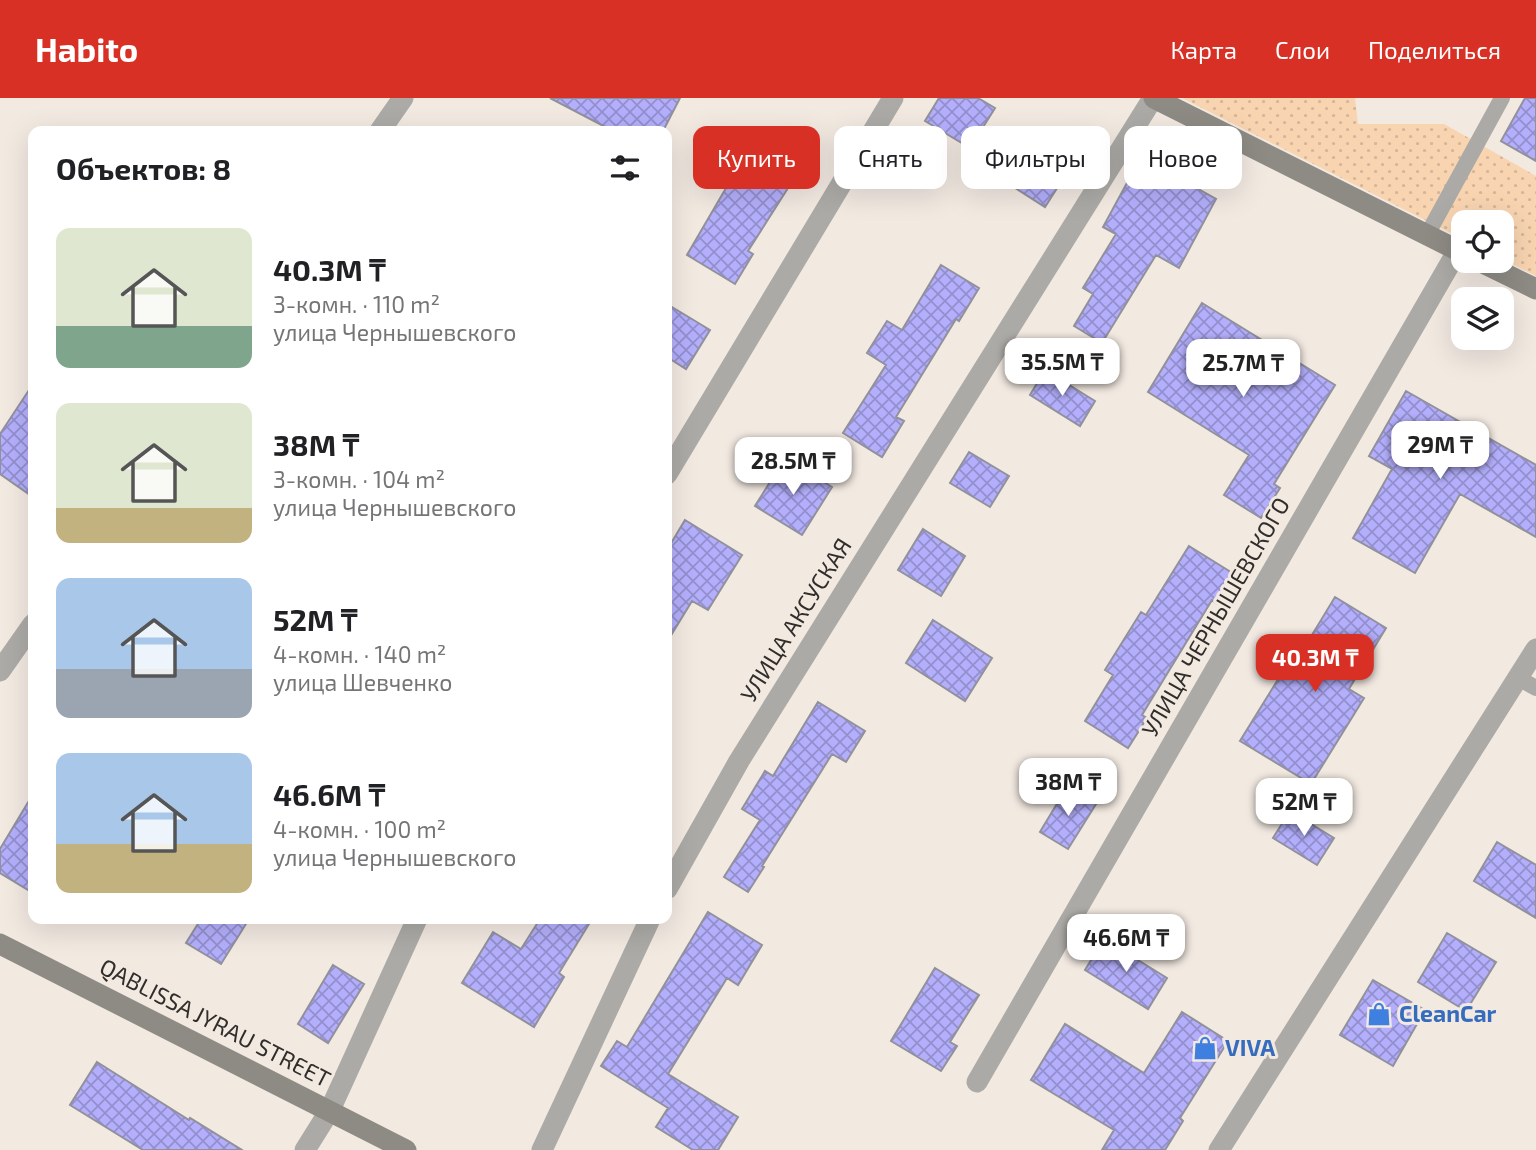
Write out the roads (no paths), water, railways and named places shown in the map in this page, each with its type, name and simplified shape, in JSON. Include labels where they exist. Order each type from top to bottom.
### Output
[{"type":"street","points":[[383,126],[403,98]]},
{"type":"street","points":[[672,466],[893,98]]},
{"type":"street","points":[[1153,98],[1451,246]]},
{"type":"street","name":"УЛИЦА АКСУСКАЯ","points":[[672,880],[739,761],[1153,98]]},
{"type":"street","name":"УЛИЦА ЧЕРНЫШЕВСКОГО","points":[[977,1082],[1451,266]]},
{"type":"street","points":[[1503,273],[1536,289]]},
{"type":"street","points":[[0,671],[28,631]]},
{"type":"street","points":[[1219,1150],[1527,683],[1536,649]]},
{"type":"street","points":[[305,1150],[330,1110],[415,924]]},
{"type":"street","points":[[542,1150],[648,924]]},
{"type":"street","name":"QABLISSA JYRAU STREET","points":[[0,944],[406,1150]]},
{"type":"lane","points":[[1427,234],[1502,98]]},
{"type":"place","name":"CleanCar","points":[[1379,1014]]},
{"type":"place","name":"VIVA","points":[[1205,1048]]}]
